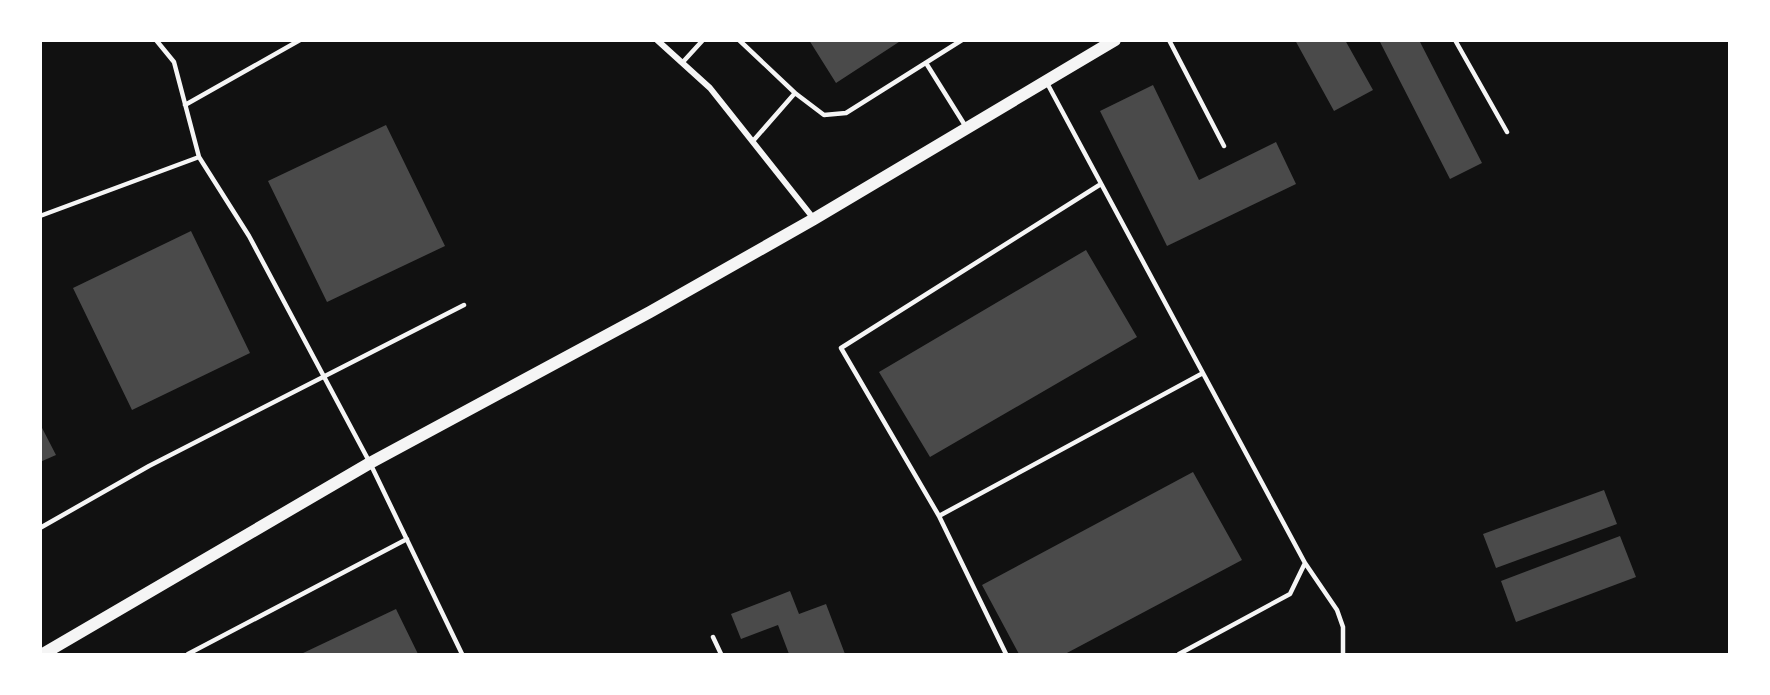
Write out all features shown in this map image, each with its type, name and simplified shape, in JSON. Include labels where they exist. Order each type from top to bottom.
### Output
[{"type":"main road","points":[[43,654],[370,463],[639,318],[814,219],[1047,83],[1115,40]]},
{"type":"street","points":[[657,40],[710,88],[814,219]]},
{"type":"lane","points":[[156,40],[174,62],[199,157],[249,236],[370,463],[462,654]]},
{"type":"lane","points":[[185,105],[300,40]]},
{"type":"lane","points":[[682,63],[703,40]]},
{"type":"lane","points":[[739,40],[795,93],[824,115],[846,113],[962,40]]},
{"type":"lane","points":[[1169,40],[1224,146]]},
{"type":"lane","points":[[1455,40],[1507,132]]},
{"type":"lane","points":[[926,63],[967,129]]},
{"type":"lane","points":[[1047,83],[1305,563],[1336,610],[1343,627],[1343,654]]},
{"type":"lane","points":[[753,141],[795,93]]},
{"type":"lane","points":[[40,216],[199,157]]},
{"type":"lane","points":[[1006,654],[939,516],[841,348],[1101,184]]},
{"type":"lane","points":[[40,528],[148,466],[464,305]]},
{"type":"lane","points":[[939,516],[1203,373]]},
{"type":"lane","points":[[188,654],[407,539]]},
{"type":"lane","points":[[1179,654],[1290,594],[1305,563]]},
{"type":"lane","points":[[713,637],[721,654]]},
{"type":"building","points":[[809,40],[902,40],[836,83]]},
{"type":"building","points":[[1295,40],[1345,40],[1373,90],[1334,111]]},
{"type":"building","points":[[1379,40],[1419,40],[1482,163],[1450,179]]},
{"type":"building","points":[[1153,85],[1199,180],[1276,142],[1296,184],[1167,246],[1100,111]]},
{"type":"building","points":[[386,125],[445,246],[327,302],[268,181]]},
{"type":"building","points":[[191,231],[250,353],[132,410],[73,288]]},
{"type":"building","points":[[1086,250],[1137,337],[930,457],[879,372]]},
{"type":"building","points":[[40,424],[56,455],[40,462]]},
{"type":"building","points":[[1193,472],[1242,560],[1065,654],[1019,654],[982,585]]},
{"type":"building","points":[[1604,490],[1617,524],[1496,568],[1483,534]]},
{"type":"building","points":[[1620,536],[1636,577],[1516,622],[1501,581]]},
{"type":"building","points":[[790,591],[799,614],[826,604],[845,654],[789,654],[778,625],[741,639],[731,614]]},
{"type":"building","points":[[396,609],[418,654],[301,654]]}]
